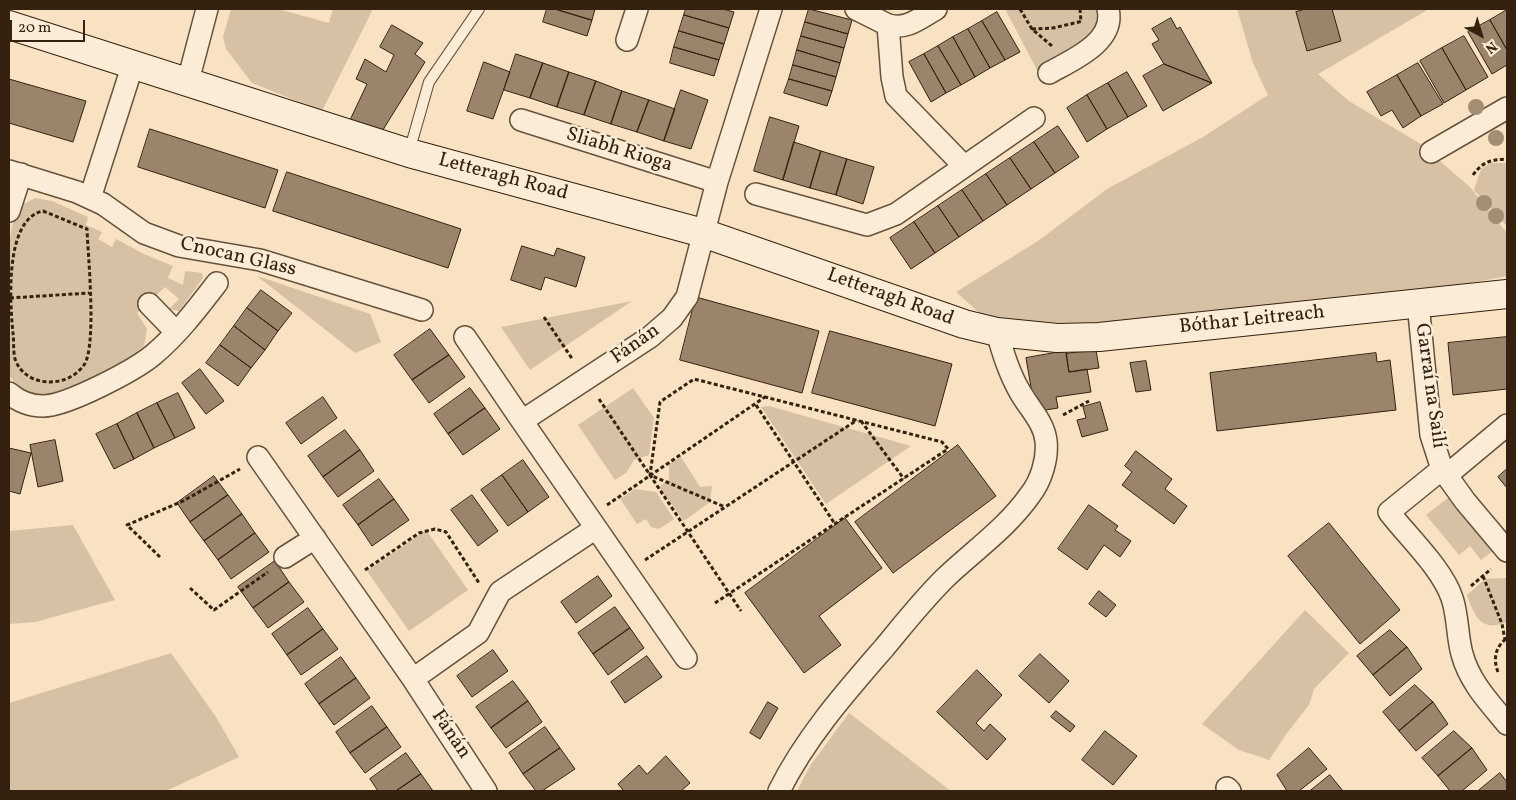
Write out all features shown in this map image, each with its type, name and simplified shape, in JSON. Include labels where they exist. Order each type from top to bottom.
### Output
[{"type":"street","points":[[188,81],[207,9]]},
{"type":"street","points":[[627,40],[637,9]]},
{"type":"street","points":[[703,233],[771,9]]},
{"type":"street","points":[[856,9],[888,26],[898,28],[907,26],[936,9]]},
{"type":"street","points":[[1049,73],[1096,44],[1104,33],[1109,12]]},
{"type":"street","name":"Letteragh Road","points":[[9,25],[409,153],[703,233],[787,261],[926,312],[997,332]]},
{"type":"street","points":[[888,26],[892,77],[896,96],[964,166]]},
{"type":"street","points":[[90,198],[133,64]]},
{"type":"street","points":[[1431,152],[1506,113]]},
{"type":"street","points":[[756,194],[867,225],[896,214],[1034,118]]},
{"type":"street","name":"Sliabh Rioga","points":[[521,120],[717,182]]},
{"type":"street","name":"Cnocan Glass","points":[[9,211],[15,172],[90,198],[144,233],[179,246],[260,260],[422,310]]},
{"type":"street","name":"Fánán","points":[[522,421],[650,337],[672,318],[687,297],[703,233]]},
{"type":"street","name":"Cnocan Glass","points":[[9,393],[17,401],[44,406],[73,398],[123,374],[152,356],[191,317],[217,283]]},
{"type":"street","name":"Bóthar Leitreach","points":[[997,332],[1057,338],[1098,337],[1507,294]]},
{"type":"street","name":"Garraí na Sailí","points":[[1418,303],[1431,435],[1444,472],[1501,558]]},
{"type":"street","points":[[149,304],[176,332]]},
{"type":"street","points":[[779,791],[810,737],[878,654],[944,579],[1015,516],[1032,492],[1044,467],[1046,443],[1043,428],[1019,391],[1007,365],[997,332]]},
{"type":"street","points":[[465,337],[686,658]]},
{"type":"street","name":"Garraí na Sailí","points":[[1507,425],[1388,512],[1442,579],[1453,601],[1462,655],[1469,675],[1480,692],[1507,724]]},
{"type":"street","name":"Fánán","points":[[258,456],[412,679],[486,791]]},
{"type":"street","points":[[412,679],[478,633],[500,592],[592,523]]},
{"type":"street","points":[[286,557],[315,538]]},
{"type":"lane","points":[[409,153],[429,82],[479,9]]},
{"type":"path","points":[[1020,9],[1032,29],[1069,62]]},
{"type":"path","points":[[1080,9],[1081,22]]},
{"type":"path","points":[[1032,29],[1053,28],[1081,22],[1109,12]]},
{"type":"path","points":[[1473,175],[1480,164],[1491,160],[1507,159]]},
{"type":"path","points":[[43,211],[88,229],[89,293],[90,324],[87,359],[78,371],[64,379],[47,383],[32,380],[22,371],[15,359],[10,278],[15,247],[28,220],[36,212],[43,211]]},
{"type":"path","points":[[10,298],[89,293]]},
{"type":"path","points":[[544,317],[741,611]]},
{"type":"path","points":[[650,475],[660,402],[694,379],[942,442],[948,449],[715,603]]},
{"type":"path","points":[[592,523],[650,475],[756,405],[765,397]]},
{"type":"path","points":[[1043,428],[1089,401]]},
{"type":"path","points":[[756,405],[835,524]]},
{"type":"path","points":[[626,572],[859,421]]},
{"type":"path","points":[[859,421],[904,479]]},
{"type":"path","points":[[160,557],[127,525],[182,501],[250,464],[258,456]]},
{"type":"path","points":[[650,475],[725,507]]},
{"type":"path","points":[[346,583],[419,533],[435,529],[446,532],[482,587],[500,592]]},
{"type":"path","points":[[190,588],[214,610],[261,578],[286,557]]},
{"type":"path","points":[[1453,601],[1501,558]]},
{"type":"path","points":[[1483,576],[1506,639],[1498,646],[1495,656],[1495,665],[1501,680]]},
{"type":"shaded area","points":[[231,9],[278,9],[329,23],[333,9],[370,9],[372,11],[322,111],[252,83],[226,49],[223,37]]},
{"type":"shaded area","points":[[1005,9],[1097,9],[1097,21],[1093,31],[1078,47],[1037,70]]},
{"type":"shaded area","points":[[1237,9],[1429,9],[1318,74],[1349,101],[1419,143],[1470,187],[1507,233],[1507,276],[1429,291],[1104,325],[1019,321],[983,316],[956,292],[1038,241],[1107,189],[1203,137],[1268,95],[1253,63]]},
{"type":"shaded area","points":[[1491,163],[1507,163],[1507,226],[1474,190],[1481,169]]},
{"type":"shaded area","points":[[35,198],[52,201],[88,217],[86,225],[102,232],[98,239],[112,247],[116,239],[146,255],[173,266],[168,278],[183,285],[185,271],[202,273],[203,278],[179,311],[169,309],[179,299],[165,287],[137,313],[147,329],[144,346],[131,358],[89,381],[41,396],[22,392],[9,375],[7,267],[9,245],[12,226],[17,212],[23,205]]},
{"type":"shaded area","points":[[257,276],[370,314],[381,342],[355,353]]},
{"type":"shaded area","points":[[632,301],[530,370],[501,327]]},
{"type":"shaded area","points":[[633,388],[654,418],[649,455],[634,460],[626,473],[615,480],[578,425]]},
{"type":"shaded area","points":[[769,406],[911,446],[826,504],[761,407]]},
{"type":"shaded area","points":[[681,457],[700,487],[712,486],[710,502],[684,521],[659,487],[669,479],[669,464]]},
{"type":"shaded area","points":[[635,489],[656,492],[674,519],[659,529],[651,527],[646,519],[637,524],[620,499]]},
{"type":"shaded area","points":[[1449,497],[1493,551],[1481,560],[1470,546],[1459,555],[1426,515]]},
{"type":"shaded area","points":[[73,525],[115,600],[35,622],[9,624],[9,531]]},
{"type":"shaded area","points":[[426,530],[468,590],[409,631],[367,571]]},
{"type":"shaded area","points":[[1506,578],[1507,622],[1498,625],[1485,624],[1476,616],[1467,595],[1485,579]]},
{"type":"shaded area","points":[[1305,610],[1349,653],[1314,689],[1309,705],[1269,760],[1239,750],[1202,724]]},
{"type":"shaded area","points":[[171,653],[216,717],[239,757],[166,791],[9,791],[9,703]]},
{"type":"shaded area","points":[[849,713],[951,791],[797,791],[810,766]]},
{"type":"building","points":[[547,9],[555,9],[592,20],[587,36],[543,22]]},
{"type":"building","points":[[555,9],[595,9],[592,20]]},
{"type":"building","points":[[686,9],[723,9],[734,12],[729,28],[684,15]]},
{"type":"building","points":[[809,9],[852,20],[848,34],[805,22]]},
{"type":"building","points":[[1306,9],[1332,9],[1341,41],[1307,51],[1296,12]]},
{"type":"building","points":[[1507,10],[1507,50],[1490,20]]},
{"type":"building","points":[[997,12],[1020,52],[1005,60],[982,21]]},
{"type":"building","points":[[684,15],[729,28],[724,44],[679,31]]},
{"type":"building","points":[[1171,18],[1177,29],[1180,27],[1212,83],[1164,64],[1152,44],[1159,40],[1152,29]]},
{"type":"building","points":[[1490,20],[1507,50],[1507,65],[1492,74],[1468,32]]},
{"type":"building","points":[[982,21],[1005,60],[990,68],[968,29]]},
{"type":"building","points":[[805,22],[848,34],[844,48],[801,36]]},
{"type":"building","points":[[392,25],[423,43],[415,54],[425,62],[381,133],[350,120],[367,84],[356,79],[365,59],[386,72],[394,55],[380,47]]},
{"type":"building","points":[[968,29],[990,68],[975,77],[953,37]]},
{"type":"building","points":[[679,31],[724,44],[719,60],[674,47]]},
{"type":"building","points":[[801,36],[844,48],[840,63],[797,50]]},
{"type":"building","points":[[1464,36],[1488,77],[1466,90],[1442,48]]},
{"type":"building","points":[[953,37],[975,77],[961,85],[938,46]]},
{"type":"building","points":[[938,46],[961,85],[946,93],[924,54]]},
{"type":"building","points":[[674,47],[719,60],[714,76],[670,63]]},
{"type":"building","points":[[1442,48],[1466,90],[1444,103],[1420,61]]},
{"type":"building","points":[[797,50],[840,63],[836,77],[793,65]]},
{"type":"building","points":[[516,54],[543,63],[530,98],[504,90]]},
{"type":"building","points":[[924,54],[946,93],[931,102],[909,62]]},
{"type":"building","points":[[484,62],[510,72],[493,119],[467,111]]},
{"type":"building","points":[[543,63],[569,72],[557,107],[530,98]]},
{"type":"building","points":[[1418,63],[1443,104],[1421,116],[1397,75]]},
{"type":"building","points":[[1164,64],[1212,83],[1163,111],[1143,76]]},
{"type":"building","points":[[793,65],[836,77],[832,91],[789,79]]},
{"type":"building","points":[[569,72],[596,81],[584,115],[557,107]]},
{"type":"building","points":[[1127,72],[1147,106],[1128,117],[1108,83]]},
{"type":"building","points":[[1397,75],[1421,116],[1403,128],[1392,110],[1381,116],[1367,92]]},
{"type":"building","points":[[9,79],[86,101],[73,142],[9,123]]},
{"type":"building","points":[[789,79],[832,91],[827,106],[784,93]]},
{"type":"building","points":[[596,81],[622,91],[611,124],[584,115]]},
{"type":"building","points":[[1108,83],[1128,117],[1107,129],[1087,95]]},
{"type":"building","points":[[681,90],[708,100],[691,149],[664,141]]},
{"type":"building","points":[[622,91],[649,100],[637,132],[611,124]]},
{"type":"building","points":[[1087,95],[1107,129],[1087,142],[1067,108]]},
{"type":"building","points":[[649,100],[675,109],[664,141],[637,132]]},
{"type":"building","points":[[770,117],[799,126],[783,180],[754,171]]},
{"type":"building","points":[[1058,126],[1079,157],[1055,173],[1034,142]]},
{"type":"building","points":[[150,129],[278,170],[265,208],[138,167]]},
{"type":"building","points":[[794,142],[821,151],[810,188],[783,180]]},
{"type":"building","points":[[1034,142],[1055,173],[1031,189],[1010,158]]},
{"type":"building","points":[[821,151],[847,159],[836,195],[810,188]]},
{"type":"building","points":[[1010,158],[1031,189],[1007,205],[986,174]]},
{"type":"building","points":[[847,159],[874,167],[863,204],[836,195]]},
{"type":"building","points":[[287,172],[461,229],[448,268],[273,211]]},
{"type":"building","points":[[986,174],[1007,205],[983,221],[962,190]]},
{"type":"building","points":[[962,190],[983,221],[959,237],[938,206]]},
{"type":"building","points":[[938,206],[959,237],[935,253],[914,222]]},
{"type":"building","points":[[914,222],[935,253],[911,269],[890,238]]},
{"type":"building","points":[[522,246],[554,256],[557,248],[585,257],[576,287],[545,277],[541,290],[511,280]]},
{"type":"building","points":[[261,290],[292,313],[278,331],[247,308]]},
{"type":"building","points":[[696,297],[819,331],[802,393],[680,360]]},
{"type":"building","points":[[247,308],[278,331],[265,350],[234,326]]},
{"type":"building","points":[[234,326],[265,350],[251,368],[220,345]]},
{"type":"building","points":[[430,329],[449,355],[412,380],[394,355]]},
{"type":"building","points":[[830,331],[952,364],[935,426],[812,393]]},
{"type":"building","points":[[1507,337],[1507,389],[1453,395],[1448,343]]},
{"type":"building","points":[[220,345],[251,368],[238,386],[206,363]]},
{"type":"building","points":[[1096,350],[1099,368],[1069,372],[1066,354]]},
{"type":"building","points":[[1066,351],[1069,372],[1087,369],[1091,392],[1056,397],[1058,408],[1039,411],[1037,398],[1033,399],[1026,358]]},
{"type":"building","points":[[1376,353],[1377,362],[1390,360],[1396,410],[1217,431],[1210,373]]},
{"type":"building","points":[[449,355],[465,377],[429,403],[412,380]]},
{"type":"building","points":[[1146,361],[1151,390],[1136,392],[1130,363]]},
{"type":"building","points":[[200,369],[224,401],[206,414],[182,383]]},
{"type":"building","points":[[470,388],[485,408],[448,434],[434,414]]},
{"type":"building","points":[[178,393],[195,428],[175,438],[157,403]]},
{"type":"building","points":[[323,397],[337,418],[301,444],[286,423]]},
{"type":"building","points":[[1100,402],[1108,430],[1082,437],[1077,420],[1086,418],[1083,407]]},
{"type":"building","points":[[157,403],[175,438],[154,448],[137,413]]},
{"type":"building","points":[[485,408],[500,429],[463,455],[448,434]]},
{"type":"building","points":[[137,413],[154,448],[134,459],[117,424]]},
{"type":"building","points":[[117,424],[134,459],[114,469],[96,434]]},
{"type":"building","points":[[345,430],[360,450],[323,477],[308,456]]},
{"type":"building","points":[[55,440],[63,481],[38,487],[30,445]]},
{"type":"building","points":[[958,445],[996,496],[893,573],[855,522]]},
{"type":"building","points":[[9,448],[31,453],[20,494],[9,491]]},
{"type":"building","points":[[360,450],[374,471],[338,497],[323,477]]},
{"type":"building","points":[[1136,451],[1172,479],[1165,489],[1187,506],[1174,524],[1122,485],[1132,472],[1125,466]]},
{"type":"building","points":[[523,460],[549,497],[528,512],[502,475]]},
{"type":"building","points":[[1507,469],[1507,488],[1498,477]]},
{"type":"building","points":[[502,475],[528,512],[508,526],[481,490]]},
{"type":"building","points":[[214,476],[228,495],[190,522],[177,503]]},
{"type":"building","points":[[379,479],[394,499],[358,525],[343,505]]},
{"type":"building","points":[[228,495],[242,514],[204,541],[190,522]]},
{"type":"building","points":[[472,495],[498,531],[478,546],[451,510]]},
{"type":"building","points":[[394,499],[409,520],[372,546],[358,525]]},
{"type":"building","points":[[1089,505],[1118,526],[1115,530],[1131,541],[1120,557],[1104,545],[1087,570],[1058,549]]},
{"type":"building","points":[[242,514],[255,533],[218,560],[204,541]]},
{"type":"building","points":[[845,518],[882,568],[819,616],[841,645],[804,673],[745,593]]},
{"type":"building","points":[[1329,523],[1400,610],[1360,644],[1288,556]]},
{"type":"building","points":[[255,533],[269,552],[231,579],[218,560]]},
{"type":"building","points":[[275,561],[289,582],[253,608],[238,587]]},
{"type":"building","points":[[598,576],[612,596],[576,623],[561,602]]},
{"type":"building","points":[[289,582],[304,602],[268,628],[253,608]]},
{"type":"building","points":[[1099,591],[1116,605],[1106,617],[1089,604]]},
{"type":"building","points":[[615,607],[630,628],[593,654],[578,633]]},
{"type":"building","points":[[308,608],[323,629],[287,655],[272,634]]},
{"type":"building","points":[[630,628],[644,648],[608,675],[593,654]]},
{"type":"building","points":[[323,629],[338,649],[301,675],[287,655]]},
{"type":"building","points":[[1390,630],[1407,647],[1373,675],[1357,656]]},
{"type":"building","points":[[1407,647],[1422,669],[1390,696],[1373,675]]},
{"type":"building","points":[[493,650],[508,671],[472,697],[457,676]]},
{"type":"building","points":[[1040,654],[1069,681],[1049,703],[1019,676]]},
{"type":"building","points":[[647,656],[662,677],[625,703],[611,682]]},
{"type":"building","points":[[341,657],[356,678],[319,704],[305,684]]},
{"type":"building","points":[[977,670],[1002,695],[976,723],[984,731],[990,724],[1006,739],[987,760],[937,712]]},
{"type":"building","points":[[356,678],[370,698],[334,725],[319,704]]},
{"type":"building","points":[[513,681],[528,701],[491,728],[476,707]]},
{"type":"building","points":[[1415,685],[1433,702],[1399,731],[1383,712]]},
{"type":"building","points":[[528,701],[542,722],[506,748],[491,728]]},
{"type":"building","points":[[768,702],[778,708],[760,739],[750,733]]},
{"type":"building","points":[[1433,702],[1448,724],[1416,751],[1399,731]]},
{"type":"building","points":[[372,706],[387,727],[350,753],[336,732]]},
{"type":"building","points":[[1056,711],[1075,726],[1070,732],[1051,717]]},
{"type":"building","points":[[387,727],[401,747],[365,773],[350,753]]},
{"type":"building","points":[[545,727],[560,748],[523,774],[509,753]]},
{"type":"building","points":[[1105,731],[1137,756],[1113,785],[1082,760]]},
{"type":"building","points":[[1454,731],[1472,748],[1438,776],[1422,758]]},
{"type":"building","points":[[560,748],[575,769],[542,791],[536,791],[523,774]]},
{"type":"building","points":[[1309,748],[1327,769],[1299,791],[1287,791],[1277,775]]},
{"type":"building","points":[[1472,748],[1487,770],[1462,791],[1450,791],[1438,776]]},
{"type":"building","points":[[406,753],[421,774],[396,791],[378,791],[370,779]]},
{"type":"building","points":[[666,756],[690,783],[681,791],[624,791],[618,784],[639,765],[647,774]]},
{"type":"building","points":[[1500,773],[1507,782],[1507,791],[1478,791]]},
{"type":"building","points":[[421,774],[433,791],[396,791]]},
{"type":"building","points":[[1330,775],[1343,791],[1310,791]]}]
